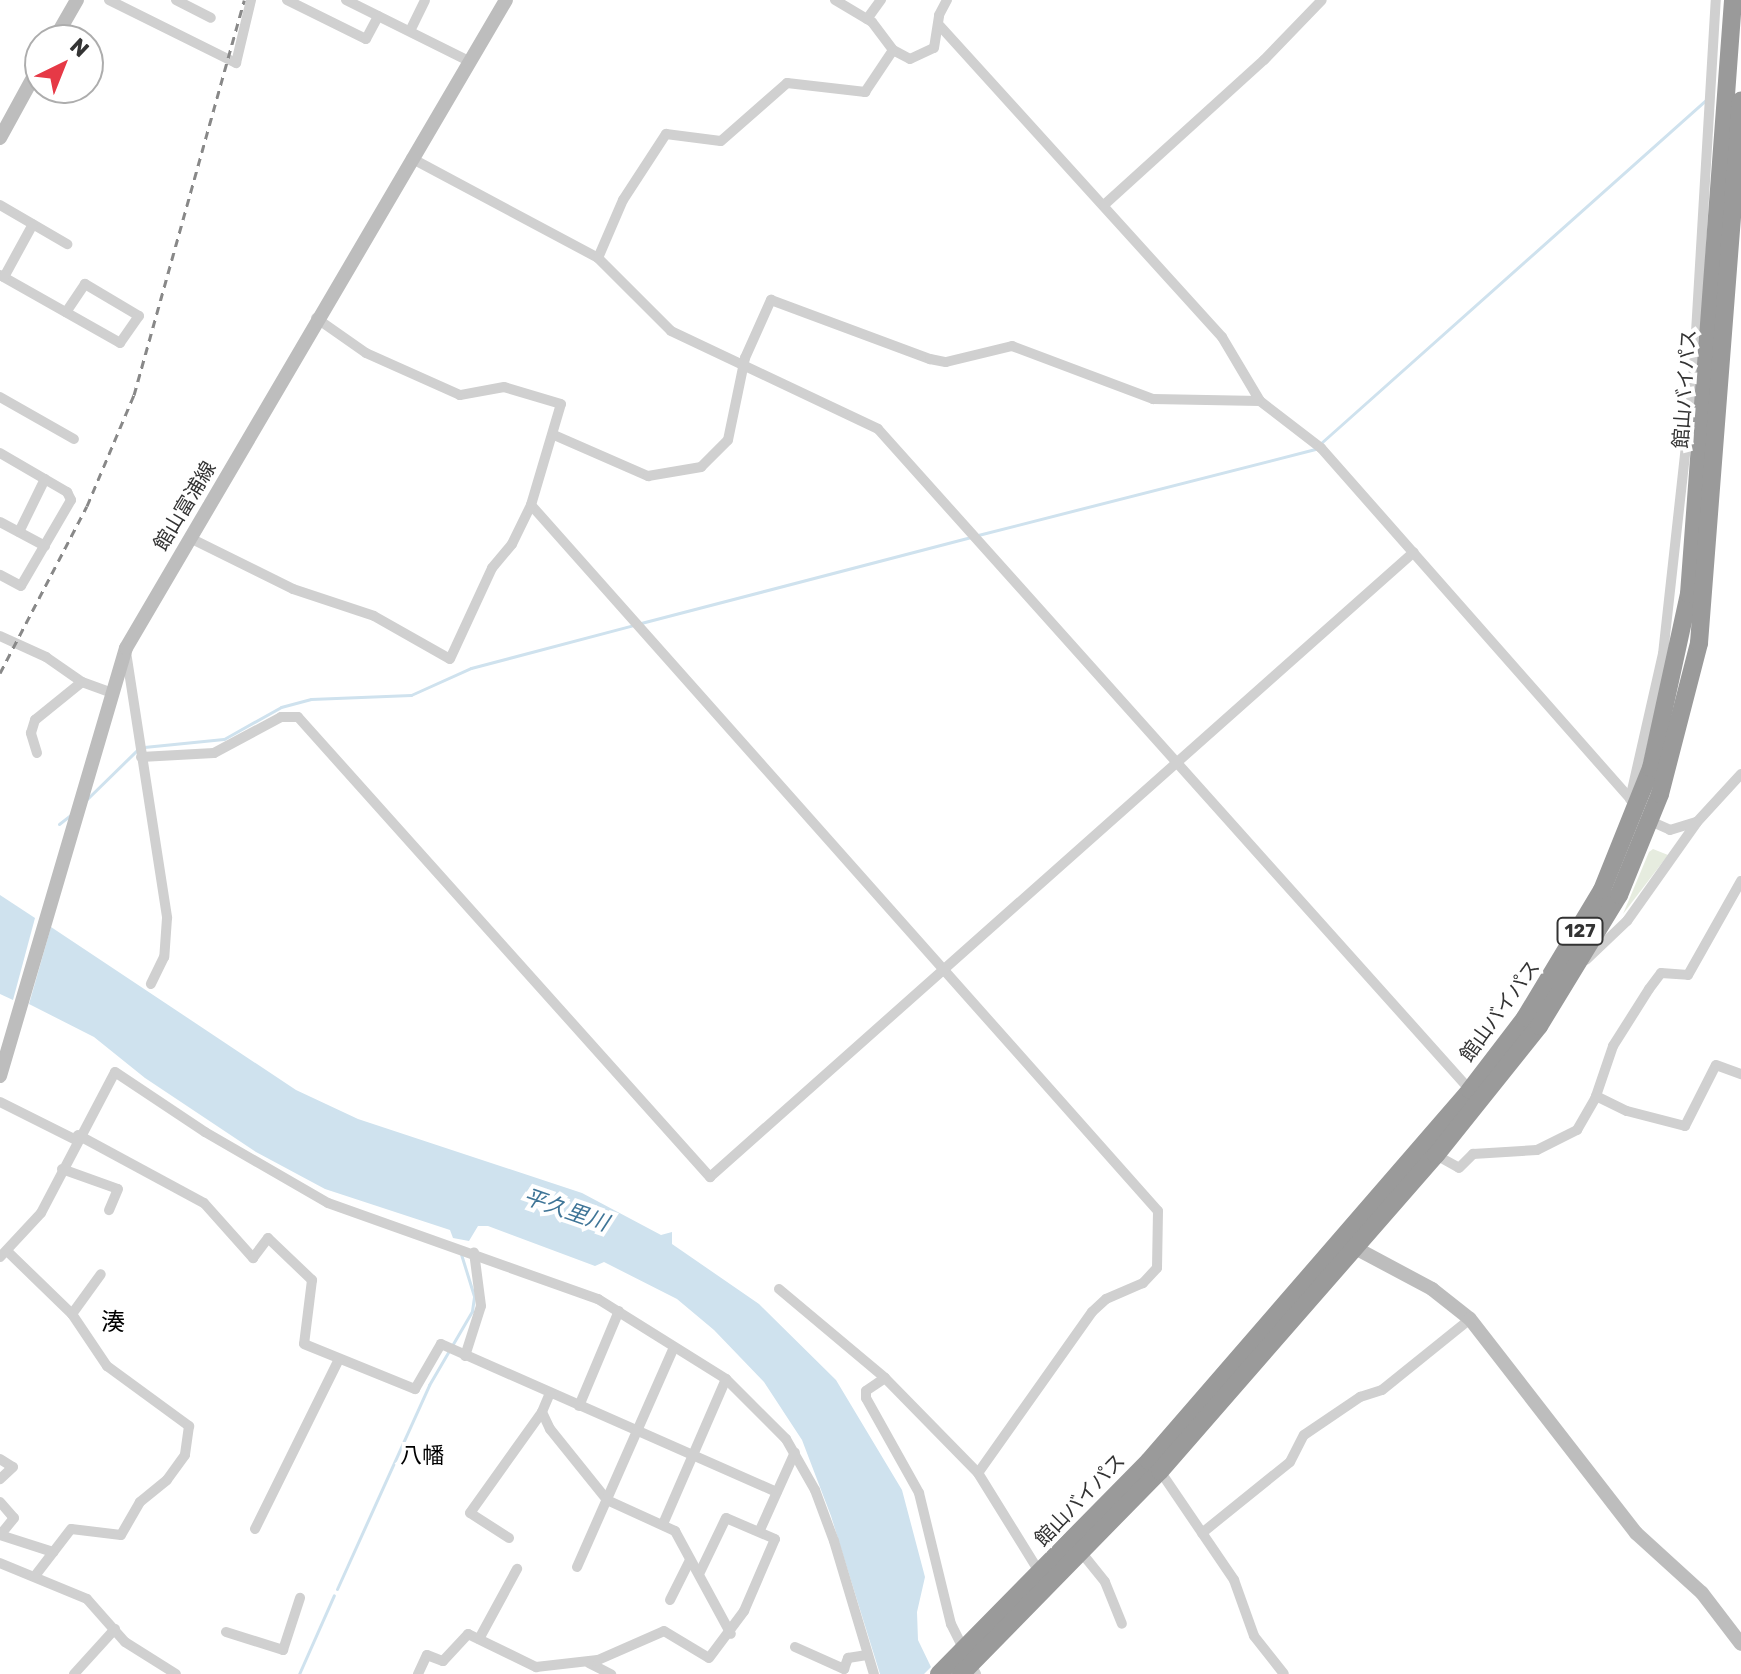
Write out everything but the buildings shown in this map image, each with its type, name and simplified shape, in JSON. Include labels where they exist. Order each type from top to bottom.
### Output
[{"type":"highway","name":"館山バイパス","points":[[939,1674],[967,1663],[1160,1471],[1348,1245],[1470,1090],[1565,957],[1602,890],[1664,723],[1689,594],[1733,0]]},
{"type":"highway","name":"館山バイパス","points":[[967,1663],[1040,1573],[1436,1155],[1539,1026],[1581,964],[1650,823],[1681,722],[1704,611],[1741,101]]},
{"type":"main road","points":[[63,24],[77,0]]},
{"type":"main road","name":"館山富浦線","points":[[0,1076],[110,692],[126,648],[316,318],[506,0]]},
{"type":"main road","points":[[0,138],[24,94]]},
{"type":"main road","points":[[1348,1245],[1432,1289],[1470,1319],[1636,1533],[1702,1593],[1741,1644]]},
{"type":"street","points":[[109,0],[132,5],[236,63],[251,0]]},
{"type":"street","points":[[176,0],[211,18]]},
{"type":"street","points":[[287,0],[366,39],[378,16]]},
{"type":"street","points":[[346,0],[469,61]]},
{"type":"street","points":[[410,31],[425,0]]},
{"type":"street","points":[[835,0],[867,19],[893,50],[910,59],[929,53],[940,26],[939,15],[947,0]]},
{"type":"street","points":[[867,19],[881,0]]},
{"type":"street","points":[[1104,205],[1264,60],[1318,4],[1302,0]]},
{"type":"street","points":[[1633,803],[1663,654],[1693,383],[1716,0]]},
{"type":"street","points":[[940,26],[1222,337],[1260,401],[1318,445],[1650,823],[1670,830],[1697,822]]},
{"type":"street","points":[[598,258],[623,200],[666,134],[721,141],[787,83],[865,92],[893,50]]},
{"type":"street","points":[[411,158],[598,258],[665,327],[878,429],[1470,1090]]},
{"type":"street","points":[[0,205],[67,244]]},
{"type":"street","points":[[33,224],[2,276],[120,343],[139,316],[85,284],[66,312]]},
{"type":"street","points":[[554,435],[648,476],[701,467],[728,440],[745,365],[762,314],[767,303],[776,300],[930,359],[946,362],[1012,346],[1153,399],[1260,401]]},
{"type":"street","points":[[190,538],[293,589],[374,616],[450,659],[492,568],[512,544],[531,505],[561,404],[504,387],[460,395],[366,353],[316,318]]},
{"type":"street","points":[[0,397],[74,439]]},
{"type":"street","points":[[0,575],[21,586],[71,500],[67,492],[1,458]]},
{"type":"street","points":[[19,532],[45,479]]},
{"type":"street","points":[[531,505],[644,628],[1158,1211],[1157,1268],[1143,1283],[1106,1299],[1092,1312],[978,1473]]},
{"type":"street","points":[[0,522],[45,546]]},
{"type":"street","points":[[140,754],[214,753],[281,717],[298,717],[710,1177],[1180,763],[1414,552]]},
{"type":"street","points":[[0,636],[46,657],[82,682],[110,692]]},
{"type":"street","points":[[126,648],[167,918],[166,948],[151,984]]},
{"type":"street","points":[[37,753],[31,733],[35,720],[82,682]]},
{"type":"street","points":[[1581,964],[1627,921],[1697,822],[1741,774]]},
{"type":"street","points":[[1436,1155],[1459,1168],[1473,1154],[1537,1150],[1577,1130],[1596,1096],[1613,1046],[1649,989],[1661,973],[1688,975],[1741,881]]},
{"type":"street","points":[[1596,1096],[1627,1111],[1685,1126],[1716,1065],[1741,1074]]},
{"type":"street","points":[[35,1576],[71,1529],[121,1535],[140,1502],[176,1468],[188,1439],[189,1426],[107,1366],[72,1314],[4,1254],[41,1213],[77,1138],[115,1072],[318,1198],[471,1251],[619,1311],[726,1379],[795,1452],[834,1541],[874,1674]]},
{"type":"street","points":[[0,1102],[204,1203],[253,1258],[268,1238],[312,1280],[304,1344],[415,1389],[441,1344],[777,1492]]},
{"type":"street","points":[[62,1169],[118,1189],[109,1210]]},
{"type":"street","points":[[465,1356],[481,1306],[471,1251]]},
{"type":"street","points":[[72,1314],[101,1274]]},
{"type":"street","points":[[779,1289],[885,1378],[978,1473],[1040,1573]]},
{"type":"street","points":[[579,1406],[619,1311]]},
{"type":"street","points":[[1202,1533],[1290,1462],[1304,1435],[1360,1397],[1382,1390],[1470,1319]]},
{"type":"street","points":[[577,1567],[674,1347]]},
{"type":"street","points":[[255,1529],[339,1359]]},
{"type":"street","points":[[885,1378],[866,1391],[866,1398],[919,1493],[947,1611],[967,1663]]},
{"type":"street","points":[[663,1524],[726,1379]]},
{"type":"street","points":[[509,1538],[470,1513],[542,1412],[550,1393]]},
{"type":"street","points":[[542,1412],[607,1500],[675,1531],[731,1634]]},
{"type":"street","points":[[760,1530],[795,1452]]},
{"type":"street","points":[[0,1459],[13,1467],[0,1479]]},
{"type":"street","points":[[1160,1471],[1234,1580],[1254,1636],[1284,1674]]},
{"type":"street","points":[[0,1502],[14,1518],[0,1535],[53,1552]]},
{"type":"street","points":[[418,1674],[427,1655],[443,1661],[464,1636],[479,1639],[534,1670],[589,1663],[664,1631],[709,1658],[731,1634],[775,1539],[726,1518],[700,1572]]},
{"type":"street","points":[[1081,1552],[1105,1582],[1122,1624]]},
{"type":"street","points":[[670,1600],[690,1560]]},
{"type":"street","points":[[0,1563],[87,1599],[141,1654],[176,1674]]},
{"type":"street","points":[[479,1639],[517,1569]]},
{"type":"street","points":[[226,1632],[283,1650],[300,1598]]},
{"type":"street","points":[[74,1674],[115,1629]]},
{"type":"street","points":[[795,1647],[844,1669],[848,1658],[867,1655]]},
{"type":"street","points":[[589,1663],[611,1674]]},
{"type":"shaded area","points":[[1653,849],[1668,855],[1623,914],[1649,852]]},
{"type":"water","points":[[0,895],[35,918],[13,1000],[0,994]]},
{"type":"water","name":"平久里川","points":[[51,927],[296,1090],[358,1119],[582,1193],[661,1235],[672,1232],[672,1244],[759,1304],[836,1380],[902,1490],[925,1577],[917,1612],[918,1640],[931,1667],[924,1674],[880,1674],[831,1516],[802,1440],[764,1382],[714,1330],[677,1299],[604,1262],[595,1266],[488,1226],[478,1226],[469,1241],[453,1238],[450,1230],[325,1189],[256,1152],[145,1078],[94,1037],[29,1004]]},
{"type":"waterway","points":[[1321,443],[1706,100]]},
{"type":"waterway","points":[[978,535],[1315,449]]},
{"type":"waterway","points":[[641,623],[971,537]]},
{"type":"waterway","points":[[144,747],[224,739],[281,707],[311,699],[411,695],[471,668],[634,625]]},
{"type":"waterway","points":[[86,800],[137,750]]},
{"type":"waterway","points":[[59,824],[72,814]]},
{"type":"waterway","points":[[337,1589],[429,1385],[472,1311],[474,1296],[461,1254]]},
{"type":"waterway","points":[[299,1674],[334,1595]]},
{"type":"railway","points":[[0,673],[87,506],[134,395],[244,0]]},
{"type":"district","name":"湊","points":[[113,1323]]},
{"type":"district","name":"八幡","points":[[422,1456]]}]
